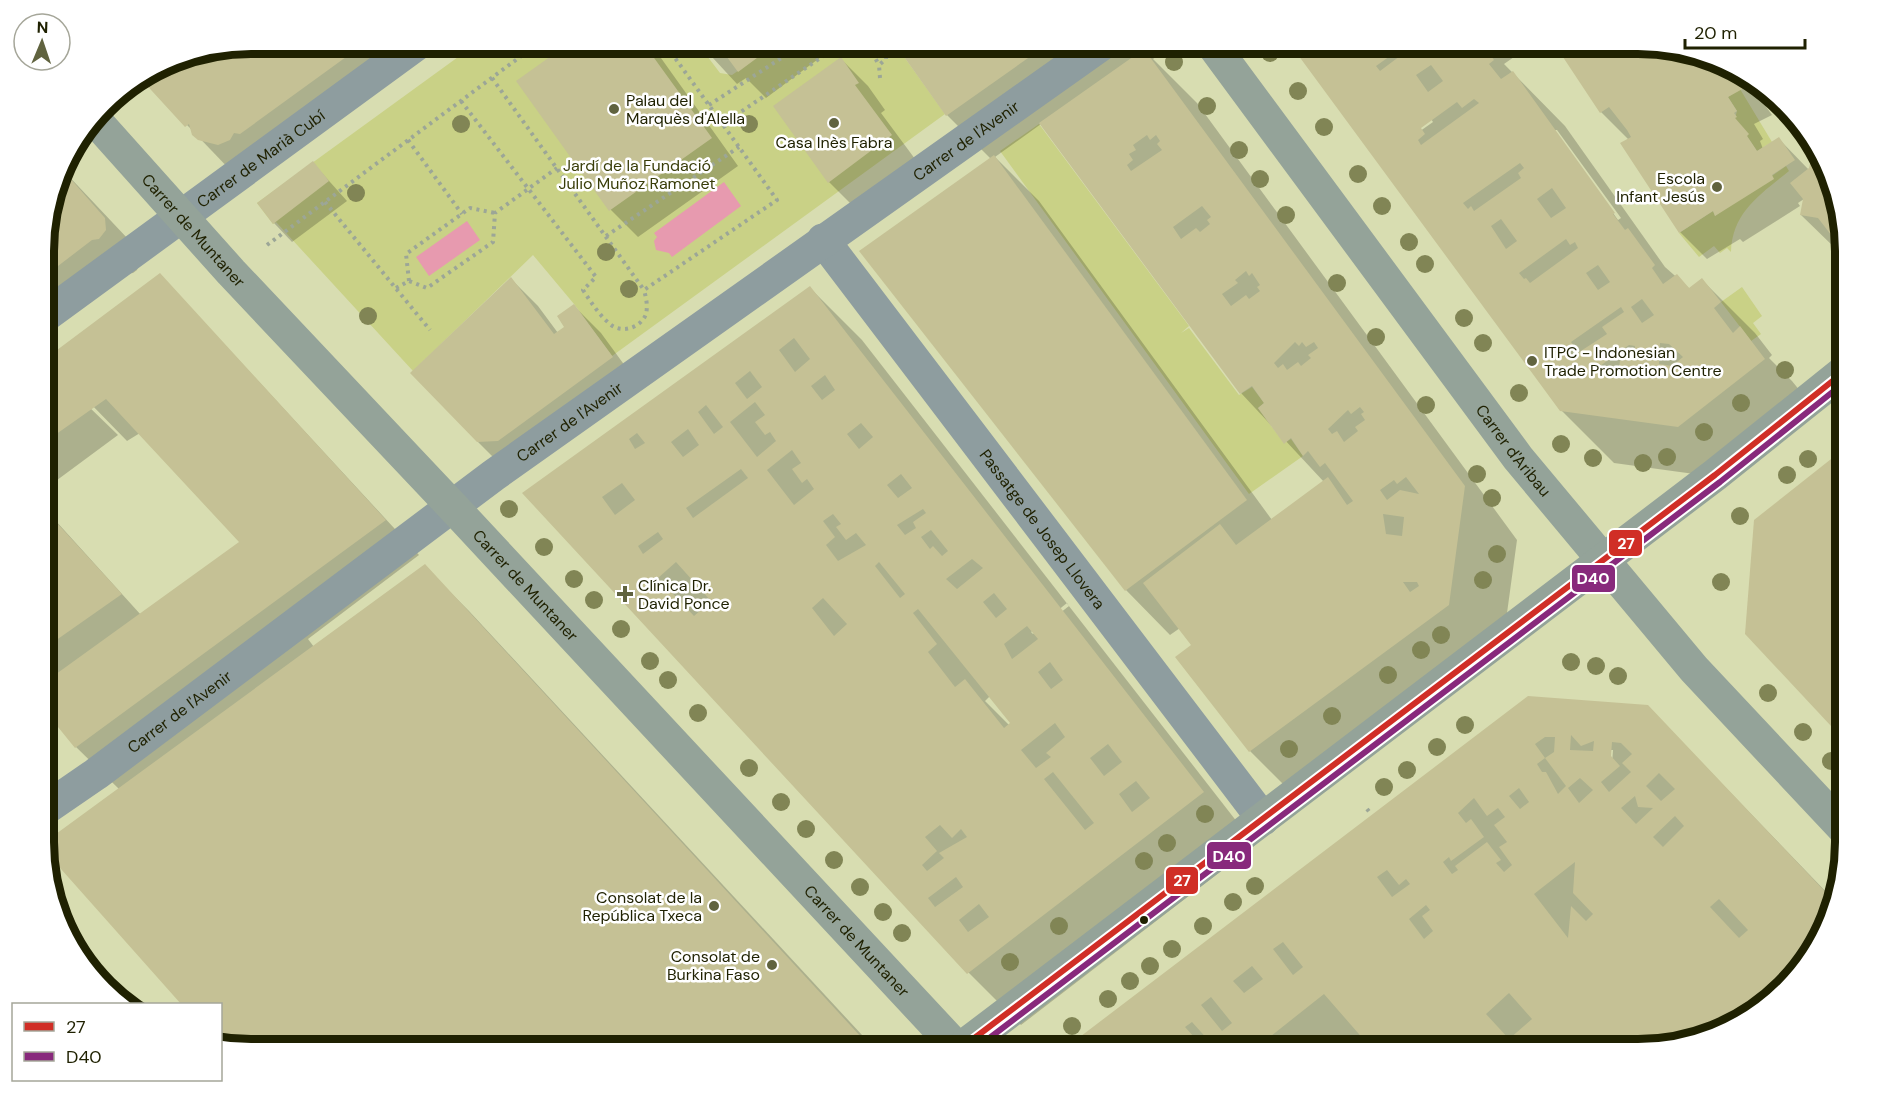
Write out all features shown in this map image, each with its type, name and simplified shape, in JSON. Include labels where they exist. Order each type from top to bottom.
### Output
[{"type":"street","name":"Carrer de Marià Cubí","points":[[54,309],[403,54]]},
{"type":"street","name":"Carrer de l'Avenir","points":[[54,803],[96,774],[452,506],[823,240],[1088,54]]},
{"type":"street","name":"Carrer d'Aribau","points":[[1219,54],[1518,458],[1694,669],[1835,819]]},
{"type":"street","name":"Carrer de Muntaner","points":[[100,125],[181,218],[398,452],[452,506],[950,1039]]},
{"type":"street","name":"Passatge de Josep Llovera","points":[[823,240],[1263,819]]},
{"type":"street","points":[[972,1039],[1602,560],[1835,379]]},
{"type":"path","points":[[267,245],[524,54]]},
{"type":"path","points":[[644,290],[777,200],[672,54]]},
{"type":"path","points":[[709,105],[788,54]]},
{"type":"path","points":[[723,124],[826,54]]},
{"type":"path","points":[[873,54],[879,65],[880,78]]},
{"type":"path","points":[[879,65],[886,59],[886,54]]},
{"type":"path","points":[[461,101],[597,277],[584,290],[598,312],[612,326],[624,329],[638,325],[646,314],[647,302],[644,290],[492,78]]},
{"type":"path","points":[[408,140],[462,214]]},
{"type":"path","points":[[606,236],[739,147]]},
{"type":"path","points":[[409,281],[406,254],[470,208],[495,213],[557,168]]},
{"type":"path","points":[[325,202],[430,330]]},
{"type":"path","points":[[396,288],[409,281],[427,288],[493,242],[495,213]]},
{"type":"path","points":[[1367,809],[1371,814]]},
{"type":"green space","name":"Jardí de la Fundació Julio Muñoz Ramonet","points":[[462,54],[706,54],[720,73],[732,75],[762,54],[902,54],[945,114],[612,356],[574,304],[533,255],[413,371],[276,222],[273,224],[257,203]]},
{"type":"green space","points":[[1740,89],[1772,142],[1757,151],[1735,118],[1737,111],[1728,97]]},
{"type":"green space","points":[[1039,124],[1189,326],[1181,333],[1189,328],[1239,395],[1252,387],[1264,403],[1258,408],[1284,443],[1291,439],[1303,456],[1249,494],[1000,151]]},
{"type":"green space","points":[[1786,166],[1789,171],[1759,196],[1742,215],[1733,238],[1731,252],[1727,248],[1720,253],[1714,246],[1699,257],[1679,233],[1713,211],[1715,216]]},
{"type":"green space","points":[[1742,287],[1762,316],[1753,323],[1761,334],[1751,341],[1721,302]]},
{"type":"shaded area","points":[[724,182],[741,206],[672,257],[669,253],[656,250],[654,241],[657,237],[654,233]]},
{"type":"shaded area","points":[[467,221],[480,240],[429,276],[416,257]]},
{"type":"building","points":[[350,54],[240,134],[234,133],[230,140],[218,145],[198,140],[192,135],[189,124],[185,127],[146,84],[188,64],[225,56]]},
{"type":"building","name":"Palau del Marquès d'Alella","points":[[554,54],[651,54],[712,138],[609,211],[516,81]]},
{"type":"building","points":[[725,54],[762,54],[738,72]]},
{"type":"building","points":[[902,54],[1034,54],[946,116]]},
{"type":"building","points":[[1137,54],[1148,54],[1465,486],[1449,605],[1249,752],[1175,657],[1191,645],[1143,583],[1220,524],[1236,545],[1328,477],[1347,505],[1353,501],[1325,463],[1320,467],[1308,451],[1303,456],[1291,438],[1284,444],[1258,408],[1264,403],[1252,386],[1240,394],[1039,123]],"holes":[[[1147,135],[1150,140],[1156,135],[1160,141],[1157,144],[1162,150],[1131,171],[1127,165],[1133,160],[1129,154],[1136,150],[1133,145]],[[1202,206],[1211,217],[1207,220],[1210,224],[1200,232],[1196,228],[1181,239],[1173,227]],[[1246,271],[1249,276],[1252,273],[1260,285],[1257,287],[1260,291],[1249,299],[1246,295],[1231,306],[1222,294],[1238,283],[1235,280]],[[1295,342],[1299,346],[1302,342],[1306,347],[1314,342],[1318,348],[1308,355],[1311,358],[1301,366],[1298,362],[1287,370],[1283,364],[1278,368],[1274,363]],[[1360,407],[1364,412],[1361,414],[1365,420],[1355,427],[1358,431],[1344,442],[1337,431],[1332,434],[1328,429],[1348,410],[1351,414]],[[1406,477],[1419,494],[1400,490],[1387,500],[1380,490],[1394,480],[1397,484]],[[1383,514],[1404,517],[1402,536],[1386,534]],[[1403,582],[1417,582],[1419,586],[1410,592]]]},
{"type":"building","points":[[1297,54],[1393,54],[1376,66],[1380,71],[1403,54],[1490,54],[1494,60],[1489,64],[1501,79],[1513,71],[1615,213],[1613,214],[1625,230],[1628,228],[1655,265],[1652,268],[1663,284],[1677,274],[1689,288],[1702,278],[1721,302],[1714,308],[1733,333],[1740,326],[1765,359],[1678,427],[1560,411]],"holes":[[[1431,65],[1443,81],[1428,92],[1416,75]],[[1474,99],[1479,103],[1421,145],[1418,140],[1425,134],[1421,128],[1457,102],[1462,108]],[[1520,163],[1524,168],[1518,173],[1521,178],[1474,211],[1471,206],[1468,209],[1463,203]],[[1552,188],[1566,208],[1551,218],[1537,199]],[[1501,219],[1517,241],[1506,249],[1491,226]],[[1566,239],[1570,245],[1575,242],[1578,248],[1530,283],[1519,273]],[[1598,265],[1610,282],[1598,290],[1586,273]],[[1642,299],[1654,315],[1642,323],[1631,307]],[[1621,307],[1624,312],[1602,327],[1607,334],[1570,358],[1565,353],[1575,347],[1571,342]],[[1660,343],[1669,344],[1683,357],[1672,366],[1659,364]],[[1629,345],[1635,346],[1633,357],[1628,356],[1620,361],[1618,373],[1596,369]]]},
{"type":"building","points":[[1561,54],[1638,54],[1689,61],[1713,69],[1746,87],[1728,97],[1737,111],[1734,113],[1737,117],[1735,118],[1749,134],[1747,136],[1757,151],[1779,137],[1795,160],[1772,175],[1774,179],[1715,216],[1713,211],[1679,233],[1620,143],[1631,137],[1627,130],[1609,107],[1600,113]]},
{"type":"building","name":"Casa Inès Fabra","points":[[841,57],[859,83],[855,85],[892,135],[828,183],[773,106]]},
{"type":"building","points":[[1776,111],[1798,137],[1795,139]]},
{"type":"building","points":[[994,155],[1247,500],[1125,591],[859,251]]},
{"type":"building","points":[[1811,158],[1825,188],[1835,240],[1818,218],[1800,215],[1803,199],[1790,183],[1809,168]]},
{"type":"building","points":[[313,161],[329,181],[273,224],[257,203]]},
{"type":"building","points":[[69,177],[105,218],[106,230],[99,239],[92,240],[54,269],[56,225]]},
{"type":"building","points":[[160,273],[386,520],[75,748],[54,722],[54,676],[239,542],[106,399],[54,436],[54,352]]},
{"type":"building","points":[[511,277],[554,334],[564,327],[557,316],[574,304],[613,357],[498,441],[477,442],[410,373]]},
{"type":"building","points":[[810,286],[1204,792],[967,974],[522,493]],"holes":[[[794,338],[810,359],[795,372],[779,350]],[[750,371],[762,387],[747,399],[735,383]],[[825,375],[835,390],[822,400],[811,386]],[[755,402],[765,415],[755,422],[765,435],[770,432],[776,441],[757,457],[730,422]],[[706,405],[723,427],[714,434],[698,412]],[[861,423],[873,437],[859,449],[847,434]],[[688,429],[699,445],[683,457],[671,442]],[[637,433],[645,443],[635,449],[629,439]],[[792,450],[801,463],[792,469],[802,483],[807,479],[814,489],[794,505],[767,470]],[[741,469],[748,478],[693,518],[686,508]],[[901,474],[912,488],[898,498],[887,485]],[[622,483],[635,500],[615,515],[602,497]],[[923,509],[926,513],[913,522],[916,528],[905,535],[897,525]],[[833,514],[841,524],[836,527],[846,540],[856,533],[866,545],[838,561],[826,545],[835,537],[823,521]],[[931,530],[948,551],[942,556],[933,546],[930,549],[921,537]],[[658,532],[663,539],[643,554],[638,546]],[[972,559],[983,568],[957,589],[946,579]],[[676,562],[711,601],[694,616],[658,578]],[[879,562],[905,594],[900,598],[875,566]],[[994,593],[1007,609],[996,618],[983,602]],[[823,598],[847,624],[834,636],[812,608]],[[918,609],[1010,723],[1004,728],[965,679],[955,687],[928,652],[937,644],[913,613]],[[1027,626],[1038,639],[1012,659],[1004,644]],[[1050,662],[1063,680],[1051,689],[1038,672]],[[1055,723],[1065,737],[1046,753],[1051,757],[1036,768],[1021,750]],[[1108,744],[1122,762],[1104,776],[1090,758]],[[1053,772],[1094,823],[1085,830],[1044,779]],[[1136,781],[1150,798],[1132,812],[1119,794]],[[940,825],[952,838],[961,829],[967,837],[939,853],[944,858],[927,871],[922,865],[937,851],[925,837]],[[956,877],[963,887],[935,907],[928,898]],[[979,904],[989,917],[968,932],[959,920]]]},
{"type":"building","points":[[1835,456],[1835,730],[1745,634],[1754,520]]},
{"type":"building","points":[[54,520],[122,594],[54,642]]},
{"type":"building","points":[[425,564],[862,1039],[251,1039],[222,1036],[222,1003],[180,1003],[56,863],[54,835]]},
{"type":"building","points":[[1528,696],[1648,705],[1828,894],[1809,940],[1786,972],[1768,990],[1725,1019],[1701,1029],[1676,1035],[1651,1039],[1509,1039],[1363,1039],[1324,994],[1271,1036],[1274,1039],[1207,1039],[1192,1022],[1185,1027],[1196,1039],[1131,1039],[1127,1035],[1123,1039],[1077,1039]],"holes":[[[1571,735],[1581,746],[1594,741],[1593,751],[1570,750]],[[1545,737],[1555,737],[1554,752],[1545,758],[1535,744]],[[1612,742],[1621,743],[1632,754],[1622,763],[1631,772],[1609,792],[1601,782],[1620,766],[1611,756]],[[1545,758],[1566,786],[1558,794],[1546,772],[1542,772],[1537,764]],[[1659,773],[1675,789],[1661,801],[1646,786]],[[1580,778],[1593,790],[1579,803],[1568,788]],[[1519,788],[1529,802],[1520,809],[1509,796]],[[1635,796],[1638,807],[1653,808],[1636,824],[1621,808]],[[1474,798],[1487,816],[1498,808],[1505,817],[1494,825],[1507,842],[1499,847],[1512,865],[1504,872],[1496,863],[1501,860],[1487,842],[1455,866],[1458,870],[1452,874],[1443,862],[1449,857],[1451,861],[1484,837],[1471,819],[1466,823],[1458,813]],[[1675,816],[1684,826],[1663,847],[1653,837]],[[1575,862],[1573,893],[1593,914],[1586,921],[1571,906],[1568,938],[1534,894]],[[1387,870],[1399,885],[1406,879],[1410,884],[1392,897],[1377,877]],[[1719,899],[1748,930],[1739,938],[1710,907]],[[1426,905],[1430,910],[1422,916],[1433,931],[1424,939],[1409,919]],[[1283,942],[1303,967],[1293,975],[1273,949]],[[1252,966],[1263,979],[1244,993],[1233,981]],[[1509,993],[1532,1019],[1509,1039],[1486,1014]],[[1211,997],[1232,1023],[1222,1031],[1201,1005]]]},
{"type":"transit line","name":"27","points":[[973,1039],[1715,475],[1835,379]]},
{"type":"transit line","name":"D40","points":[[988,1039],[1720,482],[1835,390]]},
{"type":"place","name":"Palau del Marquès d'Alella","points":[[614,109]]},
{"type":"place","name":"Casa Inès Fabra","points":[[834,123]]},
{"type":"place","name":"Escola Infant Jesús","points":[[1717,187]]},
{"type":"place","name":"ITPC - Indonesian Trade Promotion Centre","points":[[1532,361]]},
{"type":"place","name":"Clínica Dr. David Ponce","points":[[625,594]]},
{"type":"place","name":"Consolat de la República Txeca","points":[[714,906]]},
{"type":"place","name":"Consolat de Burkina Faso","points":[[772,965]]}]
